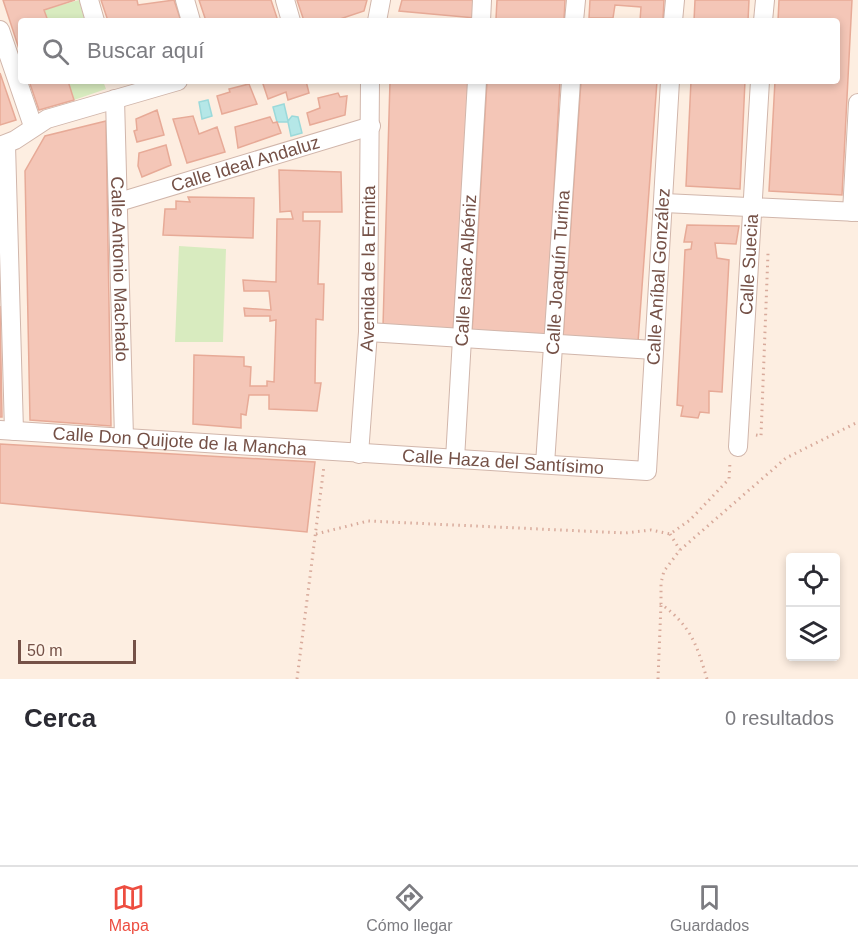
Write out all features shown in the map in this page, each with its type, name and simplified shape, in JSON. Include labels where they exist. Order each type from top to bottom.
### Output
[{"type":"street","points":[[89,0],[94,18]]},
{"type":"street","points":[[185,0],[190,18]]},
{"type":"street","points":[[285,0],[290,18]]},
{"type":"street","points":[[378,18],[381,0]]},
{"type":"street","points":[[481,18],[482,0]]},
{"type":"street","points":[[574,18],[576,0]]},
{"type":"street","points":[[674,18],[675,0]]},
{"type":"street","points":[[764,18],[765,0]]},
{"type":"street","points":[[0,30],[18,82]]},
{"type":"street","points":[[19,84],[33,126]]},
{"type":"street","points":[[7,430],[3,146],[48,119],[116,93],[162,84]]},
{"type":"street","name":"Avenida de la Ermita","points":[[359,454],[368,332],[370,84]]},
{"type":"street","name":"Calle Isaac Albéniz","points":[[455,459],[477,84]]},
{"type":"street","name":"Calle Joaquín Turina","points":[[545,464],[571,84]]},
{"type":"street","name":"Calle Aníbal González","points":[[647,471],[670,84]]},
{"type":"street","name":"Calle Suecia","points":[[738,447],[760,84]]},
{"type":"street","name":"Calle Antonio Machado","points":[[116,93],[124,438]]},
{"type":"street","points":[[664,203],[855,212],[858,104]]},
{"type":"street","name":"Calle Ideal Andaluz","points":[[119,202],[371,126]]},
{"type":"street","points":[[368,332],[654,350]]},
{"type":"street","name":"Calle Don Quijote de la Mancha","points":[[7,430],[359,454]]},
{"type":"street","name":"Calle Haza del Santísimo","points":[[359,454],[647,471]]},
{"type":"path","points":[[658,679],[661,584],[664,571],[680,550],[786,458],[858,422]]},
{"type":"path","points":[[297,679],[326,452]]},
{"type":"path","points":[[316,534],[368,521],[625,533]]},
{"type":"path","points":[[670,534],[680,550]]},
{"type":"path","points":[[661,604],[679,617],[696,642],[708,679]]},
{"type":"green space","points":[[79,0],[84,18],[47,18],[44,10]]},
{"type":"green space","points":[[69,84],[104,84],[106,89],[74,100]]},
{"type":"green space","points":[[179,246],[226,249],[223,342],[175,342]]},
{"type":"water","points":[[208,100],[212,116],[202,119],[199,102]]},
{"type":"water","points":[[284,104],[288,121],[292,116],[298,117],[302,133],[291,136],[288,122],[277,122],[273,107]]},
{"type":"building","points":[[3,0],[75,0],[44,10],[47,18],[18,18],[18,46]]},
{"type":"building","points":[[101,0],[137,0],[138,5],[174,0],[180,18],[107,18]]},
{"type":"building","points":[[199,0],[271,0],[277,18],[205,18]]},
{"type":"building","points":[[297,0],[367,0],[364,11],[343,18],[303,18]]},
{"type":"building","points":[[402,0],[477,0],[475,18],[399,11]]},
{"type":"building","points":[[497,0],[565,0],[564,18],[496,18]]},
{"type":"building","points":[[590,0],[664,0],[663,18],[640,18],[641,7],[615,5],[613,18],[589,18]]},
{"type":"building","points":[[695,0],[749,0],[748,18],[694,18]]},
{"type":"building","points":[[779,0],[852,0],[842,195],[769,191],[775,84],[840,84],[840,18],[778,18]]},
{"type":"building","points":[[0,73],[16,120],[0,125]]},
{"type":"building","points":[[30,84],[69,84],[74,100],[39,110]]},
{"type":"building","points":[[249,84],[257,104],[222,114],[217,96],[230,92],[229,89]]},
{"type":"building","points":[[263,84],[307,84],[309,93],[288,100],[286,92],[268,99]]},
{"type":"building","points":[[390,84],[469,84],[453,332],[383,326]]},
{"type":"building","points":[[487,84],[560,84],[546,336],[472,332]]},
{"type":"building","points":[[581,84],[657,84],[638,342],[563,337]]},
{"type":"building","points":[[691,84],[745,84],[740,189],[686,186]]},
{"type":"building","points":[[338,93],[340,97],[347,96],[345,115],[310,125],[307,113],[320,108],[318,98]]},
{"type":"building","points":[[157,110],[164,135],[137,142],[134,131],[137,130],[136,119]]},
{"type":"building","points":[[193,116],[199,134],[217,127],[225,152],[187,163],[173,119]]},
{"type":"building","points":[[270,117],[273,123],[277,122],[281,133],[238,148],[235,127]]},
{"type":"building","points":[[106,121],[111,426],[30,420],[25,171],[45,136]]},
{"type":"building","points":[[166,145],[171,165],[142,177],[138,166],[139,153]]},
{"type":"building","points":[[279,170],[341,172],[342,212],[303,212],[303,221],[320,221],[318,284],[324,284],[323,320],[316,319],[315,383],[321,383],[317,411],[269,409],[269,395],[249,395],[246,415],[241,414],[241,428],[193,424],[194,355],[244,357],[244,366],[251,367],[250,386],[267,386],[267,381],[274,382],[276,320],[270,321],[270,316],[245,316],[244,308],[271,310],[269,291],[244,291],[243,280],[276,282],[277,219],[293,219],[291,211],[280,212]]},
{"type":"building","points":[[188,197],[254,198],[253,238],[163,235],[165,209],[176,209],[176,201],[190,202]]},
{"type":"building","points":[[687,225],[739,226],[736,244],[715,243],[717,258],[729,260],[722,392],[709,391],[709,413],[700,412],[698,418],[681,416],[683,406],[677,405],[685,250],[691,249],[692,242],[684,242]]},
{"type":"building","points":[[0,306],[2,417],[0,417]]},
{"type":"building","points":[[0,444],[315,462],[307,532],[0,503]]}]
